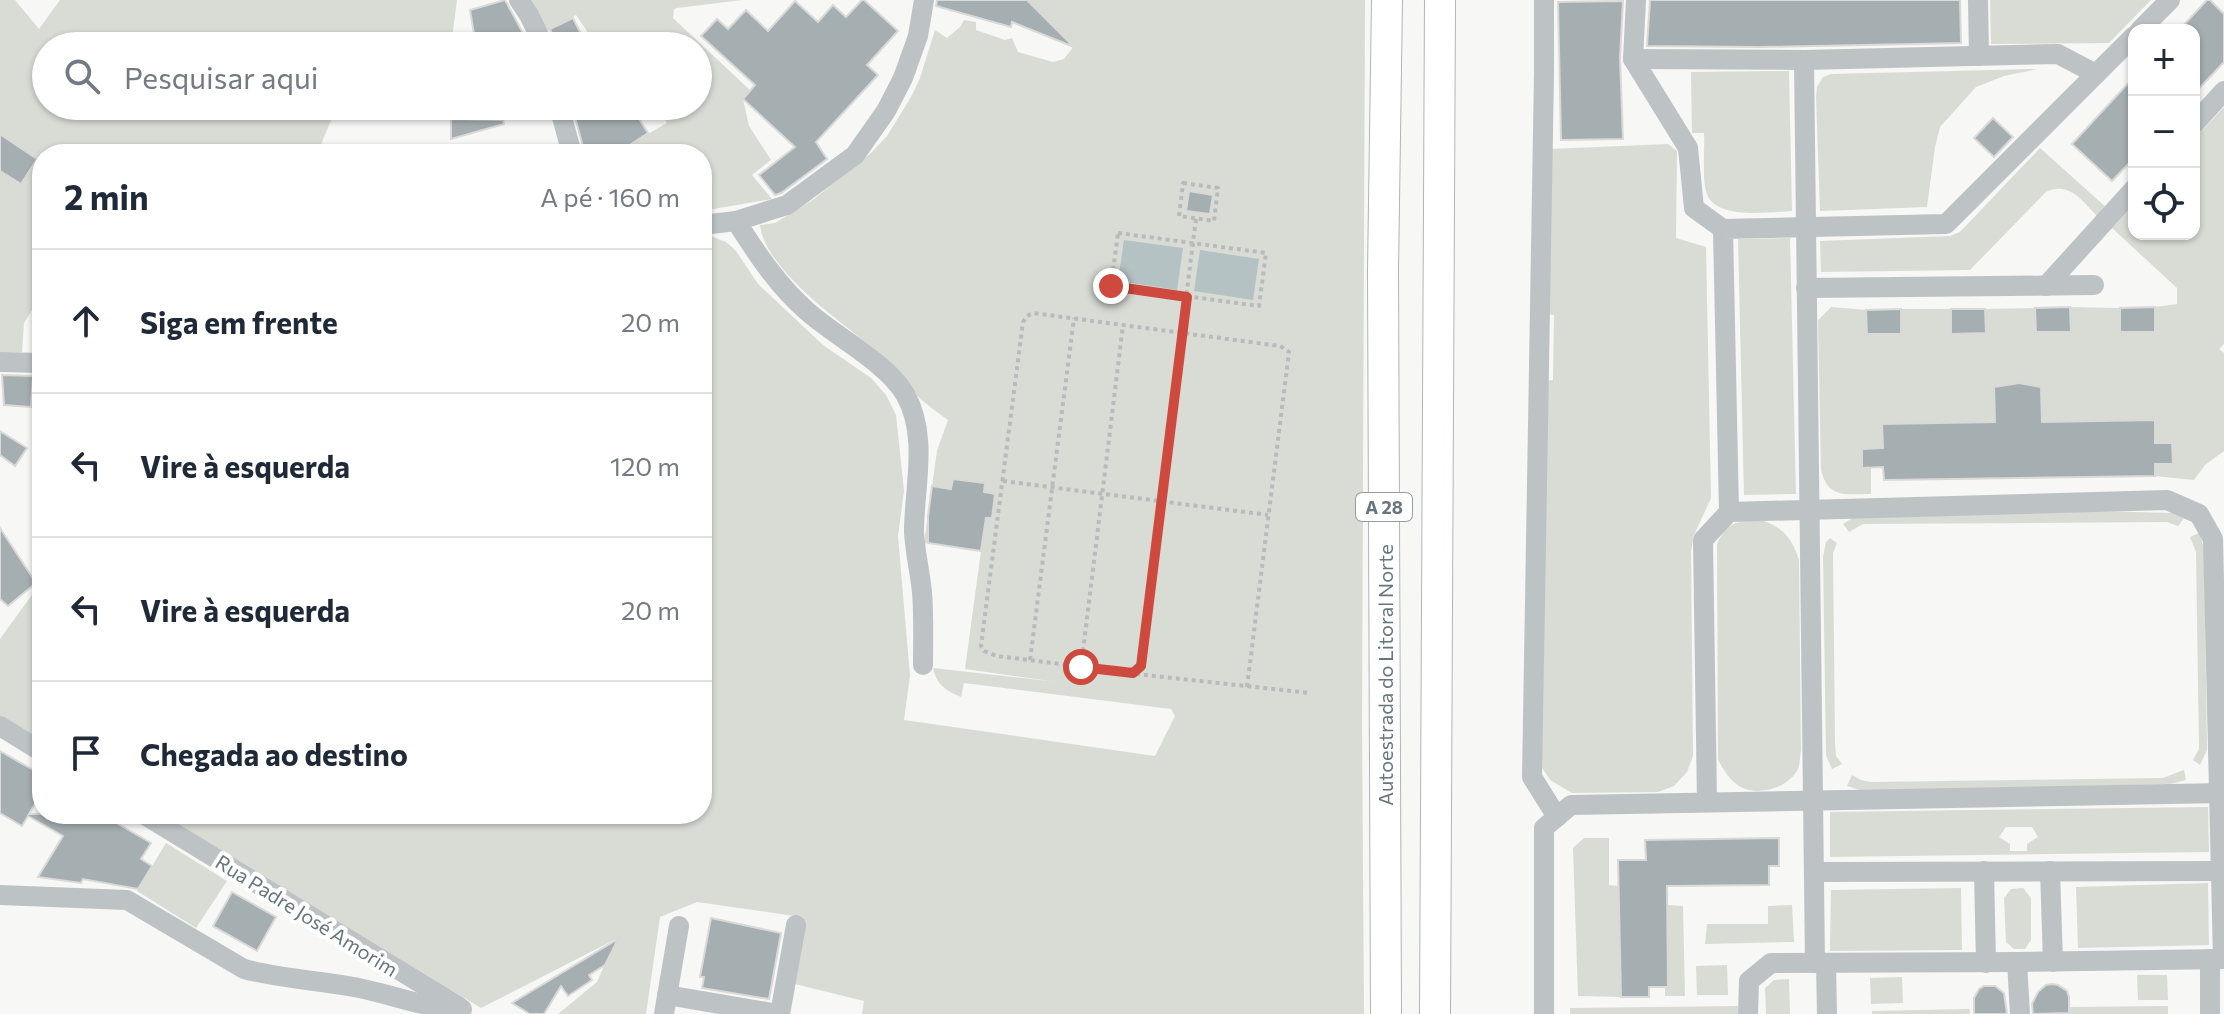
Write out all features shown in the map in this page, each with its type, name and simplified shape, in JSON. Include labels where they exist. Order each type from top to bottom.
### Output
[{"type":"highway","name":"Autoestrada do Litoral Norte","points":[[1386,1014],[1383,271],[1387,0]]},
{"type":"highway","name":"A 28","points":[[1435,1014],[1440,0]]},
{"type":"street","points":[[519,0],[538,32]]},
{"type":"street","points":[[712,224],[736,221],[787,205],[855,155],[886,111],[903,78],[918,36],[924,0]]},
{"type":"street","points":[[1544,0],[1532,777],[1557,817]]},
{"type":"street","points":[[1636,0],[1633,59],[1688,148],[1694,208],[1723,229],[1946,224],[2128,42]]},
{"type":"street","points":[[1978,0],[1979,56]]},
{"type":"street","points":[[2146,24],[2170,0]]},
{"type":"street","points":[[1633,59],[1804,60],[2058,54],[2096,74]]},
{"type":"street","points":[[1804,60],[1814,872],[1827,1014]]},
{"type":"street","points":[[2200,117],[2224,91]]},
{"type":"street","points":[[563,120],[569,144]]},
{"type":"street","points":[[2046,286],[2128,196]]},
{"type":"street","points":[[736,221],[780,285],[808,312],[881,369],[904,393],[913,414],[918,441],[919,476],[914,532],[922,591],[923,665]]},
{"type":"street","points":[[1707,802],[1703,540],[1729,512],[1723,229]]},
{"type":"street","points":[[1806,288],[2094,285]]},
{"type":"street","points":[[0,362],[32,363]]},
{"type":"street","points":[[1729,512],[2167,500],[2199,514],[2213,539],[2222,793],[2219,959],[2210,1014]]},
{"type":"street","points":[[0,726],[32,746]]},
{"type":"street","points":[[1544,1014],[1544,828],[1571,805],[2222,793]]},
{"type":"street","name":"Rua Padre José Amorim","points":[[159,824],[467,1011]]},
{"type":"street","points":[[1984,871],[1986,963]]},
{"type":"street","points":[[2050,871],[2053,962]]},
{"type":"street","points":[[1814,872],[2221,871]]},
{"type":"street","points":[[0,895],[127,900],[244,969],[379,992],[430,1007],[467,1011]]},
{"type":"street","points":[[679,926],[666,1005],[779,1014],[796,925]]},
{"type":"street","points":[[1748,1014],[1749,981],[1771,963],[2219,959]]},
{"type":"street","points":[[336,984],[365,978],[373,973],[381,960]]},
{"type":"street","points":[[2017,962],[2020,1014]]},
{"type":"street","points":[[379,992],[398,984],[404,974]]},
{"type":"path","points":[[1183,183],[1218,188],[1214,221],[1196,219],[1179,216],[1183,183]]},
{"type":"path","points":[[1133,673],[1141,666],[1196,219]]},
{"type":"path","points":[[1118,233],[1266,253],[1259,306],[1187,297],[1111,286],[1118,233]]},
{"type":"path","points":[[1247,687],[1289,352],[1280,346],[1033,313],[1027,316],[1023,322],[981,646],[984,651],[1081,667],[1247,687],[1310,693]]},
{"type":"path","points":[[1030,660],[1074,318]]},
{"type":"path","points":[[1081,667],[1123,325]]},
{"type":"path","points":[[1003,481],[1268,515]]},
{"type":"shaded area","points":[[0,0],[15,0],[39,29],[60,0],[457,0],[453,32],[32,32],[32,120],[331,120],[321,144],[32,144],[32,310],[24,323],[22,352],[0,352]]},
{"type":"shaded area","points":[[531,0],[742,0],[674,9],[673,18],[688,32],[588,32],[576,15],[542,32]]},
{"type":"shaded area","points":[[1027,0],[1365,0],[1364,1014],[862,1014],[864,1001],[791,983],[802,917],[697,902],[660,917],[646,1014],[558,1014],[597,982],[616,939],[481,1008],[177,824],[712,824],[713,237],[726,242],[736,251],[758,284],[823,345],[871,378],[886,395],[896,415],[904,491],[898,536],[910,676],[904,720],[1155,756],[1175,716],[1171,709],[964,683],[961,697],[939,683],[933,668],[1057,682],[965,669],[981,551],[924,543],[937,451],[948,420],[914,393],[881,355],[792,279],[765,243],[760,225],[775,223],[814,199],[871,153],[887,136],[920,78],[935,30],[947,38],[964,20],[976,22],[976,30],[1005,40],[1012,38],[1018,52],[1053,62],[1064,59],[1074,46]]},
{"type":"shaded area","points":[[1990,0],[2151,0],[2109,43],[1991,44]]},
{"type":"shaded area","points":[[712,54],[751,91],[743,99],[749,126],[771,160],[752,175],[772,199],[712,209],[712,144],[630,144],[667,123],[665,120],[712,120]]},
{"type":"shaded area","points":[[2038,69],[2004,76],[1976,87],[1940,127],[1927,207],[1820,211],[1816,97],[1823,77],[1831,74]]},
{"type":"shaded area","points":[[1789,71],[1792,211],[1743,213],[1719,207],[1711,201],[1706,191],[1704,133],[1692,133],[1691,72]]},
{"type":"shaded area","points":[[2224,107],[2224,344],[2219,349],[2224,353],[2224,451],[2205,465],[2194,480],[2155,476],[2155,464],[2173,463],[2172,444],[2155,443],[2154,420],[2042,422],[2041,387],[2019,383],[1994,387],[1995,422],[1883,448],[1862,449],[1862,468],[1871,468],[1871,494],[1839,493],[1828,486],[1821,469],[1818,320],[1831,307],[1866,310],[1867,334],[1901,334],[1901,309],[1951,309],[1951,334],[1985,333],[1985,309],[2035,308],[2036,332],[2070,332],[2070,307],[2120,308],[2120,332],[2155,332],[2155,307],[2177,304],[2177,288],[2112,228],[2128,211],[2128,240],[2200,240],[2200,133]]},
{"type":"shaded area","points":[[1668,144],[1677,151],[1676,238],[1706,247],[1711,498],[1694,535],[1691,551],[1693,756],[1687,772],[1674,786],[1658,792],[1572,793],[1550,780],[1539,763],[1545,381],[1553,380],[1554,315],[1547,314],[1550,149]]},
{"type":"shaded area","points":[[2040,148],[2108,209],[2099,218],[2076,195],[2055,189],[2046,192],[1970,270],[1821,272],[1820,241],[1950,236],[1960,232]]},
{"type":"shaded area","points":[[1790,238],[1796,494],[1744,495],[1738,239]]},
{"type":"shaded area","points":[[1124,240],[1183,248],[1177,290],[1118,281]]},
{"type":"shaded area","points":[[1200,250],[1259,259],[1253,300],[1194,291]]},
{"type":"shaded area","points":[[2096,511],[2172,513],[2184,518],[2178,526],[2167,522],[1863,524],[1849,532],[1843,524],[1860,516]]},
{"type":"shaded area","points":[[1762,520],[1786,535],[1799,560],[1801,750],[1798,769],[1788,781],[1758,791],[1743,788],[1734,782],[1718,760],[1717,544],[1729,526]]},
{"type":"shaded area","points":[[2199,533],[2204,547],[2207,750],[2200,765],[2193,760],[2199,749],[2196,552],[2190,537]]},
{"type":"shaded area","points":[[1830,538],[1837,543],[1833,553],[1835,742],[1836,756],[1842,764],[1832,769],[1826,755],[1823,557]]},
{"type":"shaded area","points":[[32,595],[32,737],[0,718],[0,639]]},
{"type":"shaded area","points":[[2184,770],[2186,780],[2170,784],[1863,791],[1847,786],[1852,775],[1871,782],[2163,778]]},
{"type":"shaded area","points":[[2208,807],[2209,852],[1830,857],[1830,812]],"holes":[[[2006,827],[2032,827],[2038,837],[2027,844],[2027,851],[2010,851],[2010,844],[1999,837]]]},
{"type":"shaded area","points":[[1584,838],[1609,838],[1609,885],[1619,886],[1621,997],[1578,996],[1573,848]]},
{"type":"shaded area","points":[[166,843],[227,881],[196,928],[137,891]]},
{"type":"shaded area","points":[[2208,883],[2209,945],[2078,948],[2076,887]]},
{"type":"shaded area","points":[[1961,888],[1962,950],[1830,951],[1831,890]]},
{"type":"shaded area","points":[[2023,888],[2031,898],[2031,940],[2025,949],[2014,949],[2006,942],[2004,898],[2011,889]]},
{"type":"shaded area","points":[[1667,905],[1683,906],[1685,996],[1665,996],[1665,987],[1668,987]]},
{"type":"shaded area","points":[[1792,905],[1794,942],[1705,944],[1707,924],[1768,924],[1768,906]]},
{"type":"shaded area","points":[[1727,965],[1728,995],[1697,995],[1696,966]]},
{"type":"shaded area","points":[[2137,975],[2167,975],[2168,1000],[2138,1000]]},
{"type":"shaded area","points":[[1902,977],[1903,1003],[1871,1004],[1870,978]]},
{"type":"shaded area","points":[[1789,979],[1790,1014],[1766,1014],[1765,988],[1774,980]]},
{"type":"shaded area","points":[[1738,1006],[1738,1014],[1570,1014],[1570,1008]]},
{"type":"shaded area","points":[[2168,1006],[2168,1014],[2066,1014],[2069,1007]]},
{"type":"shaded area","points":[[1970,1009],[1970,1014],[1872,1014],[1872,1011]]},
{"type":"building","points":[[505,0],[522,32],[474,32],[470,10]]},
{"type":"building","points":[[864,0],[898,31],[867,65],[878,75],[816,142],[827,159],[775,195],[759,175],[795,147],[743,99],[755,85],[712,46],[712,32],[705,32],[717,19],[728,29],[746,10],[768,31],[795,1],[818,22],[833,5],[846,17]]},
{"type":"building","points":[[937,0],[1027,0],[1074,47],[1012,22],[1011,27],[936,6]]},
{"type":"building","points":[[1650,0],[1960,0],[1961,43],[1647,46]]},
{"type":"building","points":[[2207,0],[2224,14],[2224,62],[2200,88],[2200,24],[2185,24]]},
{"type":"building","points":[[1623,1],[1620,58],[1623,139],[1561,140],[1558,2]]},
{"type":"building","points":[[573,18],[580,32],[551,32],[550,29]]},
{"type":"building","points":[[2128,83],[2128,164],[2112,181],[2072,144]]},
{"type":"building","points":[[1993,118],[2013,137],[1994,157],[1974,138]]},
{"type":"building","points":[[451,120],[503,120],[504,124],[451,139]]},
{"type":"building","points":[[576,120],[640,120],[648,133],[631,144],[582,144]]},
{"type":"building","points":[[0,134],[32,156],[32,167],[21,184],[0,171]]},
{"type":"building","points":[[1189,191],[1213,195],[1210,214],[1186,211]]},
{"type":"building","points":[[2070,307],[2071,332],[2036,332],[2035,308]]},
{"type":"building","points":[[2155,307],[2155,332],[2120,332],[2120,308]]},
{"type":"building","points":[[1901,309],[1901,334],[1867,334],[1866,310]]},
{"type":"building","points":[[1951,309],[1985,309],[1986,333],[1951,334]]},
{"type":"building","points":[[2,375],[32,376],[31,407],[4,405]]},
{"type":"building","points":[[2019,383],[2041,387],[2042,422],[2155,420],[2155,443],[2172,443],[2173,464],[2155,464],[2155,476],[1884,480],[1883,467],[1862,468],[1862,449],[1883,448],[1882,424],[1995,422],[1994,387]]},
{"type":"building","points":[[0,431],[27,448],[15,466],[0,455]]},
{"type":"building","points":[[953,479],[985,483],[984,492],[995,494],[992,518],[986,518],[981,551],[928,543],[932,486],[951,489]]},
{"type":"building","points":[[0,528],[32,577],[32,586],[8,606],[0,599]]},
{"type":"building","points":[[0,751],[32,769],[32,809],[29,814],[32,814],[32,818],[28,816],[22,826],[0,813]]},
{"type":"building","points":[[42,824],[118,824],[151,843],[141,859],[152,866],[138,889],[83,879],[81,883],[38,877],[63,836]]},
{"type":"building","points":[[1779,838],[1779,866],[1769,866],[1769,885],[1667,886],[1668,987],[1649,987],[1649,997],[1621,997],[1618,860],[1646,860],[1645,840]]},
{"type":"building","points":[[232,892],[276,917],[257,951],[213,926]]},
{"type":"building","points":[[711,918],[781,933],[769,999],[702,988],[704,977],[700,977]]},
{"type":"building","points":[[618,939],[605,965],[589,975],[592,980],[568,996],[561,986],[544,1014],[530,1014],[512,1003]]},
{"type":"building","points":[[2052,984],[2067,991],[2069,1013],[2033,1014],[2032,1004],[2038,992]]},
{"type":"building","points":[[1984,986],[1995,986],[2004,993],[2007,1014],[1974,1014],[1974,998]]},
{"type":"route","points":[[1081,667],[1133,673],[1141,666],[1187,297],[1111,286]]}]
